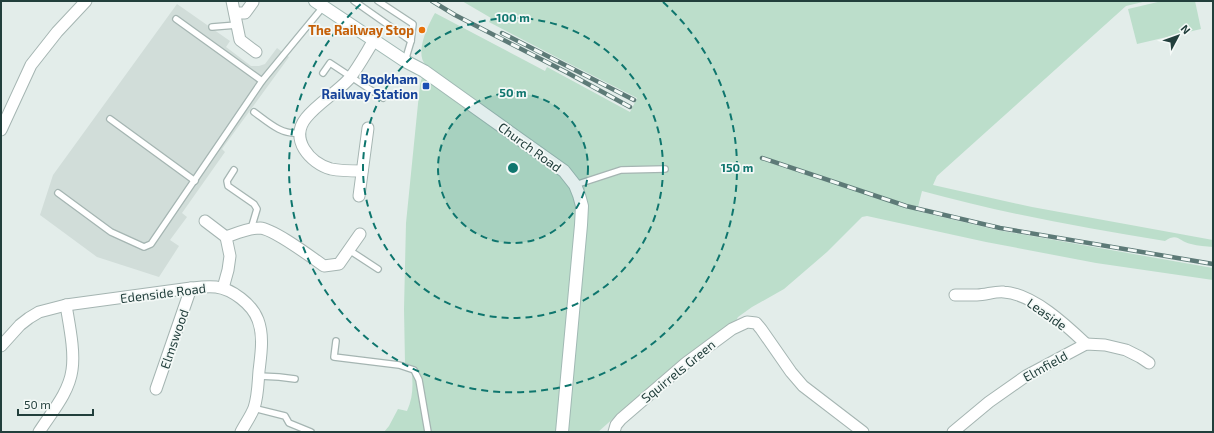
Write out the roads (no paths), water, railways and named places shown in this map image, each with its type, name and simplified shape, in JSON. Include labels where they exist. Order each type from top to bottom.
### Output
[{"type":"street","points":[[1,130],[16,94],[31,65],[57,32],[86,1]]},
{"type":"street","points":[[232,1],[236,13],[240,40],[256,52]]},
{"type":"street","points":[[236,13],[245,13],[253,2]]},
{"type":"street","name":"Church Road","points":[[319,4],[424,72],[537,151],[564,171],[575,185],[582,206],[562,432]]},
{"type":"street","points":[[362,171],[331,169],[310,157],[303,148],[299,133],[305,119],[339,90],[350,77],[374,40]]},
{"type":"street","points":[[359,196],[368,128]]},
{"type":"street","points":[[205,221],[226,237],[230,256],[223,288]]},
{"type":"street","points":[[226,237],[246,230],[262,228],[277,235],[324,266],[339,264],[360,234]]},
{"type":"street","name":"Edenside Road","points":[[1,346],[20,325],[34,314],[66,305],[206,286],[223,288],[249,307],[257,318],[262,342],[254,408],[241,432]]},
{"type":"street","name":"Elmswood","points":[[156,389],[191,288]]},
{"type":"street","name":"Leaside","points":[[955,295],[977,295],[1003,292],[1016,294],[1042,307],[1075,333],[1086,344]]},
{"type":"street","points":[[39,432],[66,390],[72,370],[66,305]]},
{"type":"street","name":"Squirrels Green","points":[[614,432],[613,430],[621,419],[686,363],[732,329],[742,323],[752,322],[756,323],[761,329],[791,372],[803,386],[863,432]]},
{"type":"street","points":[[1086,344],[1126,350],[1149,363]]},
{"type":"street","name":"Elmfield","points":[[953,432],[989,402],[1026,376],[1086,344]]},
{"type":"lane","points":[[354,1],[411,41]]},
{"type":"lane","points":[[378,1],[413,24],[411,41],[405,61]]},
{"type":"lane","points":[[58,193],[111,232],[144,247],[151,244],[262,80],[319,4]]},
{"type":"lane","points":[[176,19],[262,80]]},
{"type":"lane","points":[[212,27],[237,25]]},
{"type":"lane","points":[[323,73],[330,63],[383,98]]},
{"type":"lane","points":[[254,112],[283,131],[291,134],[299,133]]},
{"type":"lane","points":[[110,119],[195,181]]},
{"type":"lane","points":[[575,185],[621,170],[665,169]]},
{"type":"lane","points":[[234,170],[227,181],[228,186],[254,204],[257,209],[251,229]]},
{"type":"lane","points":[[348,250],[378,269]]},
{"type":"lane","points":[[336,341],[334,357],[399,365],[414,370],[419,380],[428,432]]},
{"type":"lane","points":[[259,376],[295,379]]},
{"type":"lane","points":[[254,408],[285,416],[289,424],[311,432]]},
{"type":"railway","points":[[432,1],[455,15],[630,107]]},
{"type":"railway","points":[[502,33],[634,100]]},
{"type":"railway","points":[[762,158],[906,206],[1000,228],[1213,264]]},
{"type":"place","name":"The Railway Stop","points":[[422,30]]},
{"type":"place","name":"Bookham Railway Station","points":[[426,86]]}]
